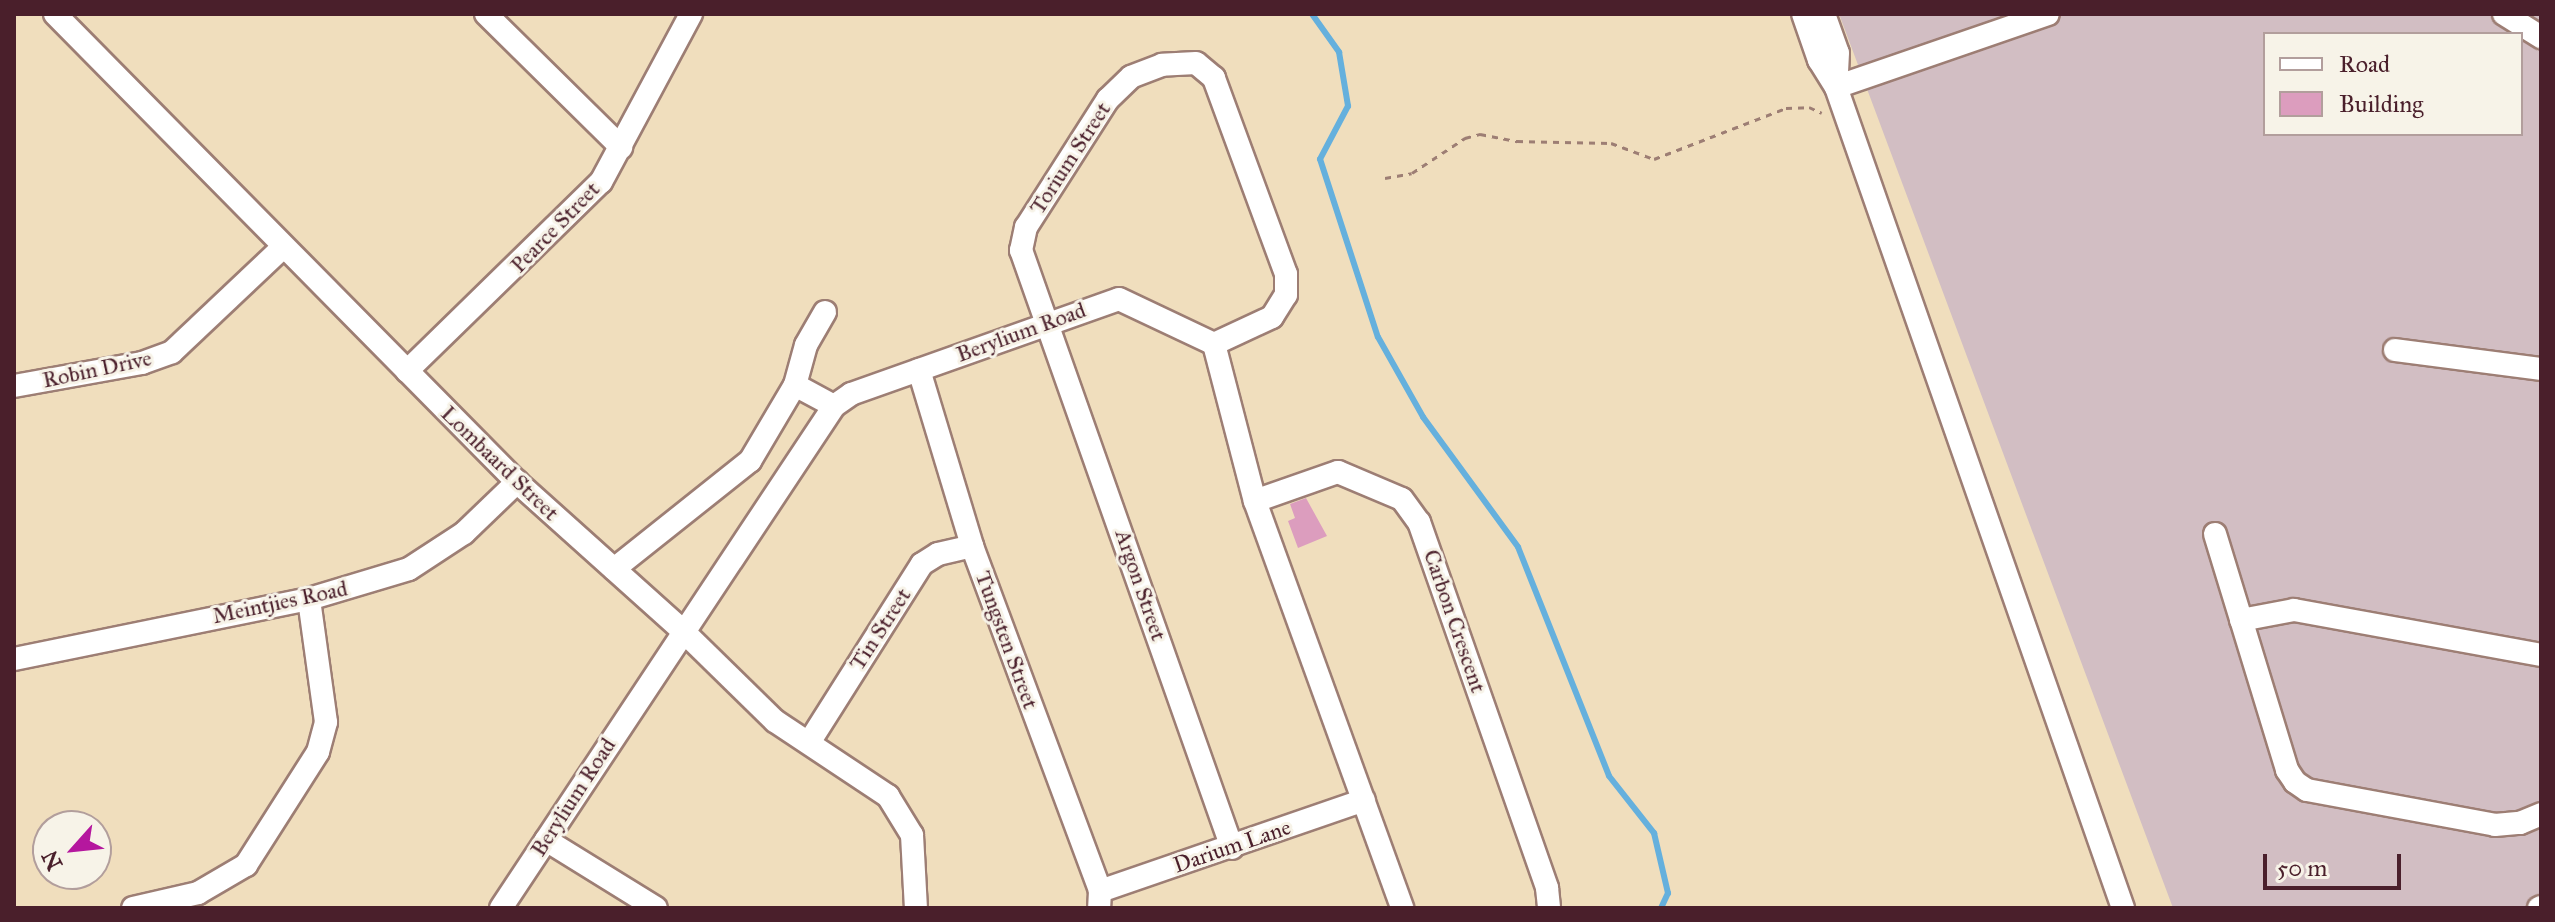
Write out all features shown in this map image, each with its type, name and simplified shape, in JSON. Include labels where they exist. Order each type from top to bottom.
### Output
[{"type":"street","name":"Lombaard Street","points":[[55,14],[282,248],[517,482],[682,630],[758,707],[873,784],[908,822],[915,856],[916,908]]},
{"type":"street","points":[[486,14],[621,147]]},
{"type":"street","name":"Pearce Street","points":[[407,371],[578,207],[621,147],[691,14]]},
{"type":"street","points":[[1803,14],[1819,60],[1836,87],[1851,128],[2123,908]]},
{"type":"street","points":[[1824,14],[1838,53],[1836,87]]},
{"type":"street","points":[[1836,87],[2048,14]]},
{"type":"street","points":[[2504,14],[2541,37]]},
{"type":"street","name":"Torium Street","points":[[1050,322],[1021,250],[1022,234],[1118,88],[1146,70],[1183,62],[1196,63],[1214,78],[1276,242],[1286,295],[1259,327],[1214,344]]},
{"type":"street","name":"Robin Drive","points":[[14,386],[142,363],[172,352],[282,248]]},
{"type":"street","name":"Berylium Road","points":[[501,908],[682,630],[834,406],[851,394],[1119,299],[1214,344]]},
{"type":"street","points":[[614,569],[750,461],[795,385],[806,345],[825,312]]},
{"type":"street","name":"Argon Street","points":[[1050,322],[1232,848]]},
{"type":"street","points":[[1214,344],[1255,501],[1402,908]]},
{"type":"street","points":[[2395,350],[2541,369]]},
{"type":"street","name":"Tungsten Street","points":[[919,370],[972,546],[1100,900]]},
{"type":"street","points":[[795,385],[834,406]]},
{"type":"street","name":"Carbon Crescent","points":[[1255,501],[1338,472],[1402,499],[1419,522],[1550,903]]},
{"type":"street","name":"Meintjies Road","points":[[14,659],[309,599],[430,558],[517,482]]},
{"type":"street","points":[[2215,534],[2287,770],[2307,790],[2495,825],[2541,814]]},
{"type":"street","name":"Tin Street","points":[[810,741],[922,564],[938,554],[972,546]]},
{"type":"street","points":[[133,908],[198,893],[246,865],[318,752],[326,722],[309,599]]},
{"type":"street","points":[[2241,620],[2294,610],[2541,655]]},
{"type":"street","name":"Darium Lane","points":[[1100,900],[1364,800]]},
{"type":"street","points":[[546,840],[656,908]]},
{"type":"path","points":[[1385,178],[1412,173],[1480,134],[1526,141],[1611,143],[1654,159],[1799,105],[1851,128]]},
{"type":"shaded area","points":[[1839,14],[2541,14],[2541,908],[2173,908]]},
{"type":"building","points":[[1306,498],[1327,536],[1298,548],[1288,521],[1295,518],[1290,504]]},
{"type":"waterway","points":[[1312,14],[1339,52],[1348,106],[1320,159],[1378,337],[1423,417],[1518,547],[1609,776],[1654,833],[1668,893],[1661,908]]}]
